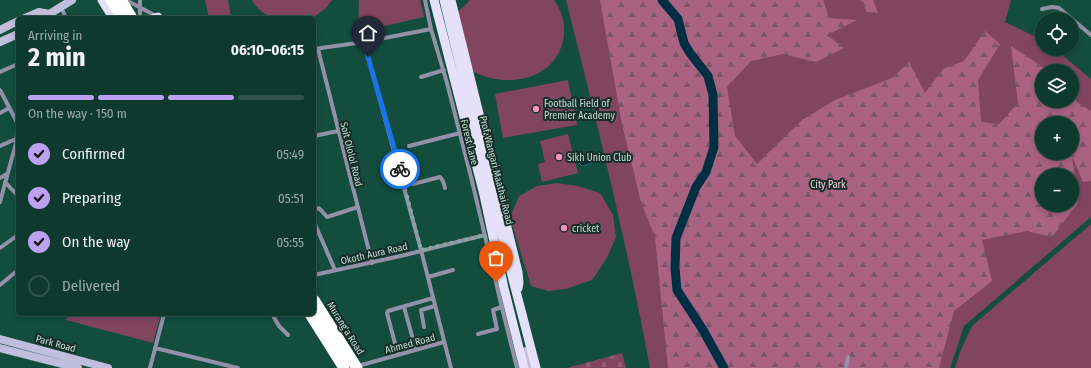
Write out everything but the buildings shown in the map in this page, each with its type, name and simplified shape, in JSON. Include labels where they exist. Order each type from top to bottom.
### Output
[{"type":"highway","points":[[111,0],[121,16]]},
{"type":"highway","points":[[121,0],[131,16]]},
{"type":"highway","name":"Murang'a Road","points":[[316,303],[357,367]]},
{"type":"highway","points":[[311,316],[344,368]]},
{"type":"main road","points":[[49,16],[72,0]]},
{"type":"main road","points":[[102,0],[112,16]]},
{"type":"main road","name":"Prof. Wangari Maathai Road","points":[[434,0],[484,195],[500,270],[524,368]]},
{"type":"main road","name":"Prof. Wangari Maathai Road","points":[[444,0],[516,293],[536,368]]},
{"type":"main road","points":[[451,0],[518,272],[519,283],[516,293]]},
{"type":"main road","points":[[30,16],[39,12],[46,16]]},
{"type":"main road","points":[[0,30],[16,22]]},
{"type":"main road","points":[[0,42],[16,35]]},
{"type":"main road","points":[[500,270],[531,368]]},
{"type":"main road","points":[[520,308],[526,351]]},
{"type":"main road","points":[[305,316],[338,368]]},
{"type":"main road","name":"Park Road","points":[[0,339],[50,356],[78,368]]},
{"type":"main road","name":"Park Road","points":[[0,348],[50,356],[108,368]]},
{"type":"street","points":[[126,0],[154,16]]},
{"type":"street","points":[[140,0],[140,16]]},
{"type":"street","name":"Forest Lane","points":[[425,0],[431,29],[444,70],[460,133],[502,307]]},
{"type":"street","points":[[61,7],[65,16]]},
{"type":"street","points":[[1042,9],[1052,7],[1059,8],[1091,35]]},
{"type":"street","points":[[316,49],[364,42],[431,29]]},
{"type":"street","points":[[364,42],[421,250],[450,368]]},
{"type":"street","name":"Soit Ololol Road","points":[[316,49],[372,263]]},
{"type":"street","points":[[0,72],[16,65]]},
{"type":"street","points":[[421,77],[444,70]]},
{"type":"street","points":[[0,90],[16,120]]},
{"type":"street","points":[[0,113],[9,108]]},
{"type":"street","points":[[316,136],[338,131]]},
{"type":"street","points":[[409,146],[460,133]]},
{"type":"street","points":[[0,146],[16,141]]},
{"type":"street","points":[[0,202],[16,144]]},
{"type":"street","points":[[0,178],[7,174]]},
{"type":"street","points":[[401,176],[407,175],[409,182],[413,184],[440,177],[445,188]]},
{"type":"street","points":[[5,182],[16,194]]},
{"type":"street","points":[[316,209],[321,209],[327,217],[358,207]]},
{"type":"street","points":[[316,227],[335,270]]},
{"type":"street","name":"Okoth Aura Road","points":[[316,275],[372,263],[485,235]]},
{"type":"street","points":[[0,248],[16,236]]},
{"type":"street","points":[[428,277],[453,270]]},
{"type":"street","points":[[0,285],[16,272]]},
{"type":"street","points":[[398,355],[387,313],[388,311],[433,298]]},
{"type":"street","points":[[404,306],[416,350]]},
{"type":"street","points":[[424,327],[421,310],[435,306]]},
{"type":"street","points":[[497,329],[493,310],[502,307],[517,368]]},
{"type":"street","points":[[150,368],[163,316]]},
{"type":"street","points":[[273,316],[279,326],[288,335]]},
{"type":"street","points":[[478,334],[506,326]]},
{"type":"street","name":"Ahmed Road","points":[[357,367],[444,342]]},
{"type":"street","points":[[155,348],[238,368]]},
{"type":"street","points":[[846,368],[848,357]]},
{"type":"green space","points":[[205,0],[228,0],[231,16],[209,16]]},
{"type":"green space","points":[[252,0],[332,0],[325,9],[315,16],[268,16],[256,6]]},
{"type":"green space","points":[[359,0],[420,0],[424,17],[358,32]]},
{"type":"green space","points":[[470,0],[554,0],[562,15],[564,25],[563,41],[558,55],[550,65],[539,73],[526,78],[499,80],[485,77],[472,71],[458,12]]},
{"type":"green space","name":"City Park","points":[[566,0],[1011,0],[1005,22],[1035,37],[1035,56],[1063,56],[1073,64],[1035,64],[1035,108],[1079,108],[1079,69],[1091,79],[1091,217],[964,326],[950,368],[650,368],[600,137]]},
{"type":"green space","name":"City Park","points":[[600,0],[823,0],[829,18],[857,20],[827,35],[844,48],[816,62],[783,54],[751,61],[727,87],[735,136],[757,164],[802,120],[835,100],[892,78],[909,62],[925,93],[943,69],[964,61],[985,31],[1000,44],[978,80],[981,122],[999,124],[1018,103],[1011,46],[1038,64],[1035,64],[1035,108],[1079,108],[1079,104],[1091,111],[1091,181],[1083,182],[1079,173],[1079,168],[1077,168],[1074,160],[1079,160],[1079,116],[1035,116],[1035,160],[1073,160],[1074,168],[1035,168],[1035,212],[1071,212],[1052,237],[1027,231],[982,240],[992,281],[954,311],[939,368],[668,368],[655,237],[641,202],[622,124]]},
{"type":"green space","points":[[861,0],[873,0],[878,13],[867,12]]},
{"type":"green space","name":"Football Field of Premier Academy","points":[[568,80],[577,125],[503,138],[495,94]]},
{"type":"green space","name":"Sikh Union Club","points":[[568,134],[578,173],[542,182],[538,164],[545,162],[540,141]]},
{"type":"green space","name":"cricket","points":[[557,183],[578,186],[600,193],[613,215],[616,237],[607,258],[592,280],[566,289],[548,291],[531,286],[510,218],[519,196],[537,186]]},
{"type":"green space","points":[[1091,224],[1091,368],[955,368],[960,352],[972,326]]},
{"type":"green space","points":[[67,316],[160,316],[153,343],[66,320]]},
{"type":"green space","points":[[622,353],[626,368],[567,368]]},
{"type":"water","points":[[593,155],[595,162],[582,166],[579,163],[580,158]]},
{"type":"waterway","points":[[662,0],[678,19],[684,43],[708,76],[713,95],[714,147],[706,172],[696,187],[676,238],[675,268],[677,290],[703,330],[724,368]]},
{"type":"way so far","points":[[400,169],[421,250],[485,235],[496,282]]},
{"type":"place","name":"Football Field of Premier Academy","points":[[536,109]]},
{"type":"place","name":"Sikh Union Club","points":[[559,157]]},
{"type":"place","name":"cricket","points":[[564,228]]},
{"type":"route","points":[[368,57],[400,169]]}]
